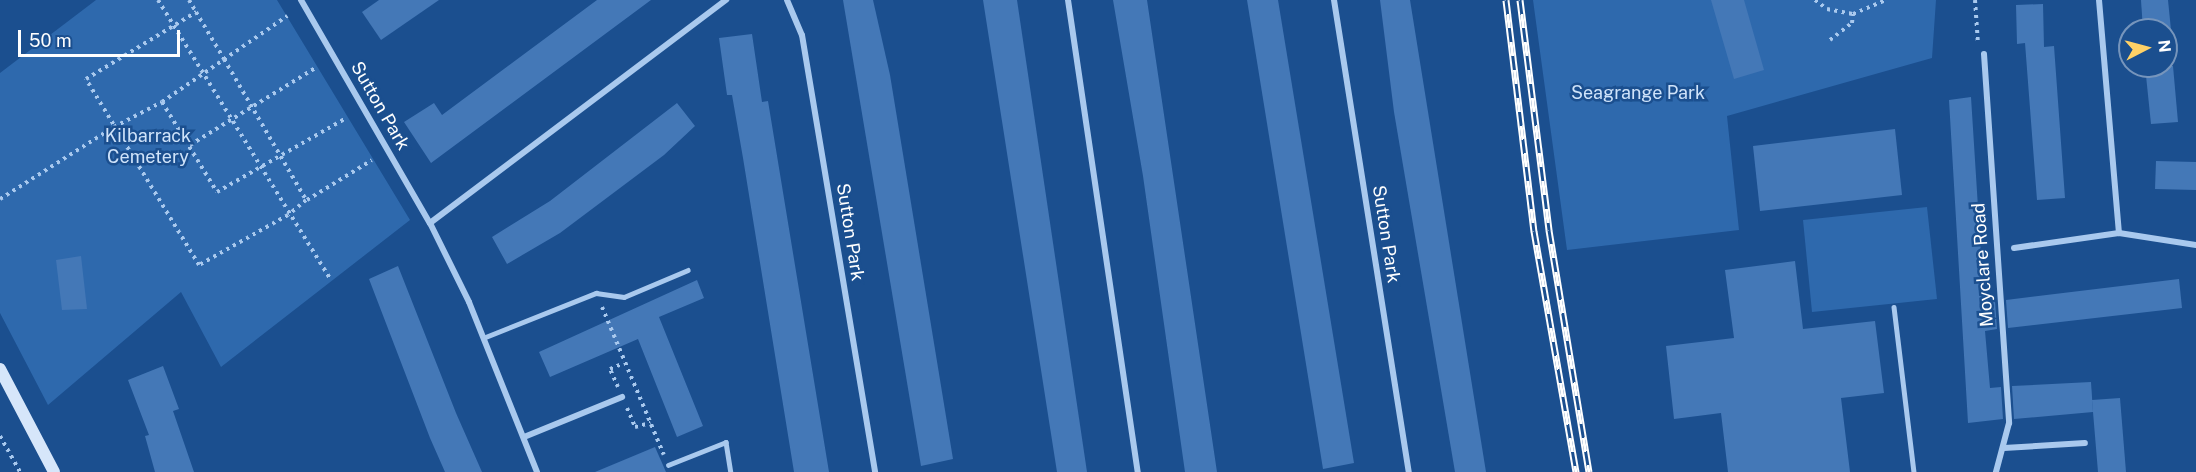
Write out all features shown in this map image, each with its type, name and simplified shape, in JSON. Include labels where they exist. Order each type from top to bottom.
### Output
[{"type":"main road","points":[[0,369],[54,472]]},
{"type":"street","name":"Sutton Park","points":[[310,0],[302,3],[430,223],[483,338],[537,472]]},
{"type":"street","points":[[430,223],[726,0]]},
{"type":"street","name":"Sutton Park","points":[[787,0],[802,35],[875,472]]},
{"type":"street","points":[[1068,0],[1138,472]]},
{"type":"street","name":"Sutton Park","points":[[1334,0],[1409,472]]},
{"type":"street","points":[[2099,0],[2119,233]]},
{"type":"street","name":"Moyclare Road","points":[[1984,54],[2009,423],[1996,472]]},
{"type":"street","points":[[2014,248],[2119,233],[2196,244]]},
{"type":"street","points":[[524,437],[622,397]]},
{"type":"street","points":[[2004,448],[2085,443]]},
{"type":"lane","points":[[483,338],[596,293],[624,297],[688,270]]},
{"type":"lane","points":[[1894,307],[1914,472]]},
{"type":"lane","points":[[668,465],[726,442],[731,472]]},
{"type":"path","points":[[158,0],[288,215],[331,280]]},
{"type":"path","points":[[189,0],[306,200]]},
{"type":"path","points":[[1815,0],[1827,9],[1853,14],[1886,0]]},
{"type":"path","points":[[1975,0],[1978,50],[1984,54]]},
{"type":"path","points":[[196,12],[86,79],[199,265],[288,215],[306,200],[372,160]]},
{"type":"path","points":[[1830,40],[1852,23],[1853,14]]},
{"type":"path","points":[[0,199],[114,127],[162,102],[287,16]]},
{"type":"path","points":[[190,145],[253,109],[316,67]]},
{"type":"path","points":[[162,102],[190,145],[216,192],[346,118]]},
{"type":"path","points":[[596,293],[668,465]]},
{"type":"path","points":[[0,436],[20,472]]},
{"type":"green space","name":"Kilbarrack Cemetery","points":[[96,0],[277,0],[410,220],[221,367],[181,292],[48,405],[0,313],[0,73]]},
{"type":"green space","name":"Seagrange Park","points":[[1533,0],[1936,0],[1932,58],[1727,116],[1739,230],[1567,250]]},
{"type":"green space","points":[[1927,207],[1937,299],[1812,312],[1803,220]]},
{"type":"building","points":[[379,0],[439,0],[381,40],[362,12]]},
{"type":"building","points":[[597,0],[651,0],[431,163],[404,122],[434,103],[442,115]]},
{"type":"building","points":[[843,0],[873,0],[890,75],[953,459],[921,466]]},
{"type":"building","points":[[983,0],[1017,0],[1087,472],[1057,472]]},
{"type":"building","points":[[1113,0],[1147,0],[1217,472],[1185,472],[1143,176]]},
{"type":"building","points":[[1247,0],[1278,0],[1354,463],[1323,469]]},
{"type":"building","points":[[1380,0],[1410,0],[1486,472],[1455,472],[1394,112]]},
{"type":"building","points":[[1711,0],[1744,0],[1764,70],[1734,79]]},
{"type":"building","points":[[2141,0],[2168,0],[2170,18],[2142,18]]},
{"type":"building","points":[[2043,4],[2044,47],[2054,46],[2065,198],[2037,200],[2025,43],[2017,44],[2016,5]]},
{"type":"building","points":[[752,34],[762,102],[768,101],[829,472],[794,472],[732,95],[727,95],[719,38]]},
{"type":"building","points":[[2146,78],[2174,78],[2178,122],[2151,124]]},
{"type":"building","points":[[1971,97],[1984,302],[1995,301],[1997,329],[1985,331],[1990,388],[2001,387],[2003,419],[1968,423],[1949,100]]},
{"type":"building","points":[[677,103],[695,126],[664,155],[560,233],[507,264],[492,237],[550,201]]},
{"type":"building","points":[[1895,129],[1902,195],[1760,211],[1753,146]]},
{"type":"building","points":[[2156,161],[2196,162],[2196,190],[2155,189]]},
{"type":"building","points":[[81,256],[87,309],[62,310],[56,260]]},
{"type":"building","points":[[1795,261],[1803,329],[1875,321],[1884,393],[1841,398],[1850,472],[1728,472],[1721,413],[1674,419],[1666,346],[1734,338],[1725,270]]},
{"type":"building","points":[[398,266],[482,472],[445,472],[430,438],[369,279]]},
{"type":"building","points":[[2179,279],[2182,308],[2008,328],[2006,300]]},
{"type":"building","points":[[697,280],[704,298],[659,317],[703,426],[677,437],[638,339],[550,377],[539,352]]},
{"type":"building","points":[[163,366],[179,409],[173,411],[194,472],[155,472],[145,436],[149,435],[128,380]]},
{"type":"building","points":[[2091,382],[2093,412],[2014,419],[2012,386]]},
{"type":"building","points":[[2120,398],[2126,472],[2098,472],[2092,400]]},
{"type":"building","points":[[655,447],[666,472],[595,472]]},
{"type":"railway","points":[[1506,0],[1534,231],[1576,472]]},
{"type":"railway","points":[[1520,0],[1549,230],[1589,472]]}]
